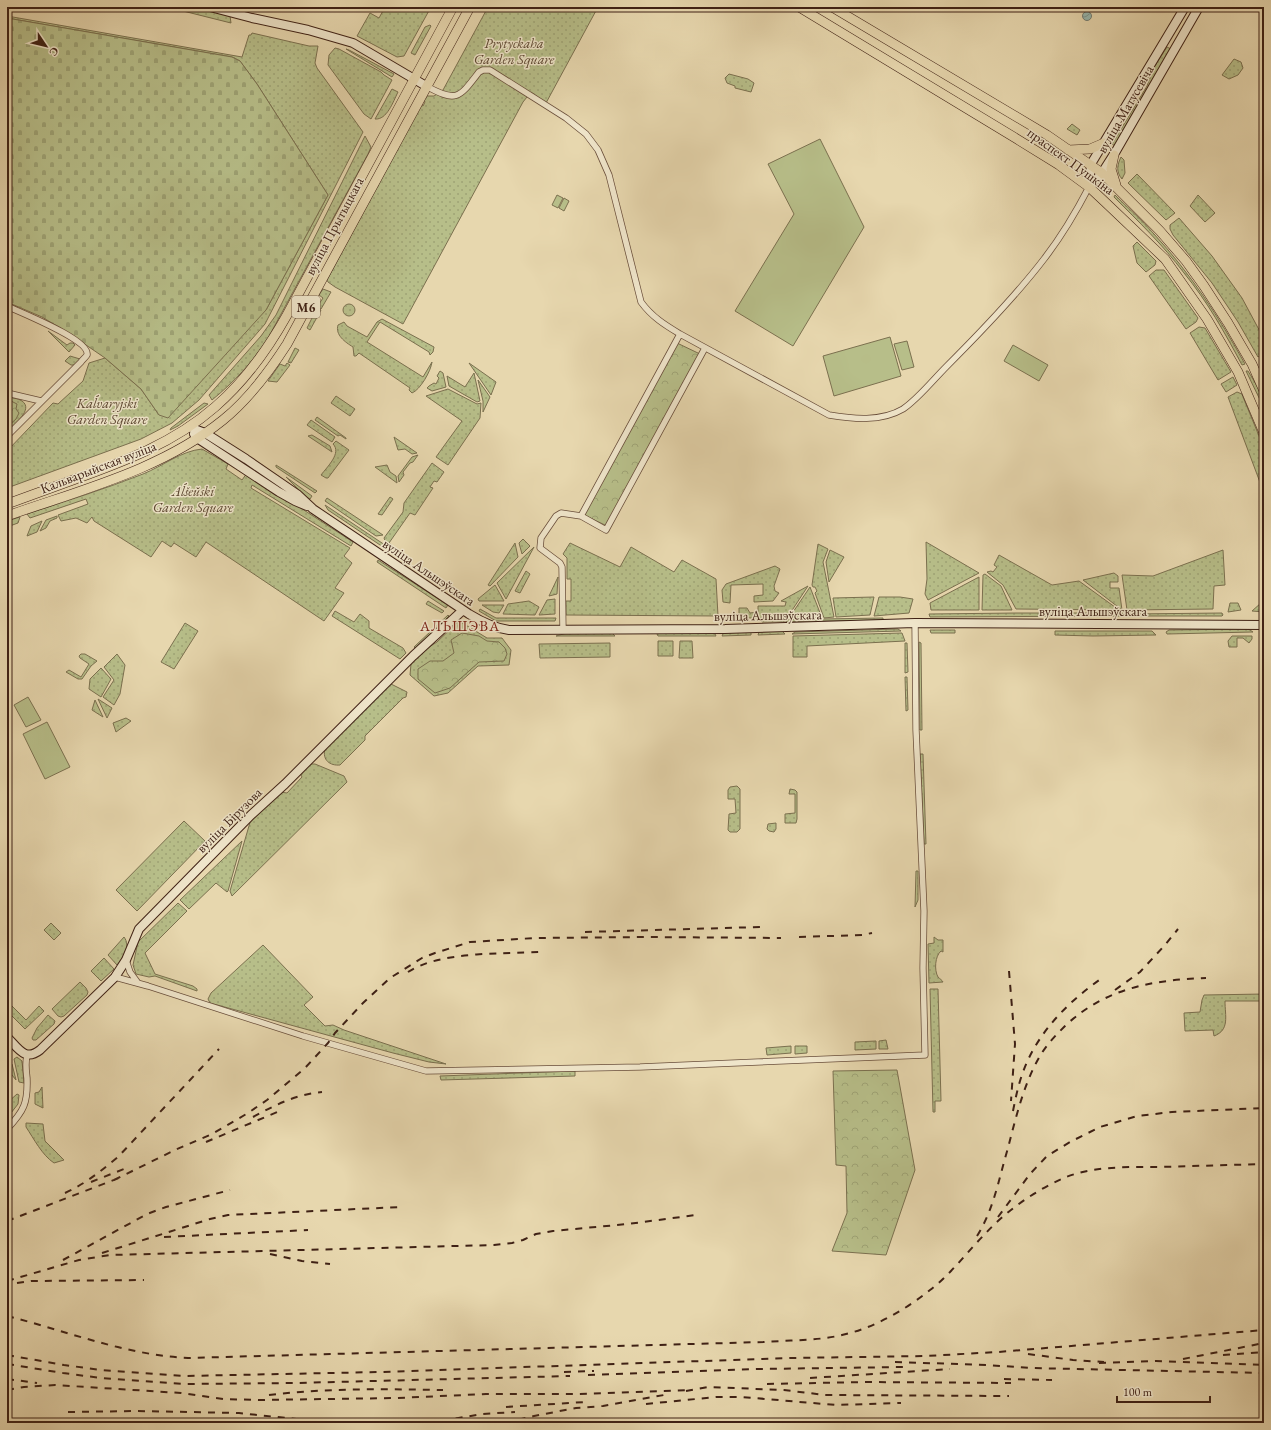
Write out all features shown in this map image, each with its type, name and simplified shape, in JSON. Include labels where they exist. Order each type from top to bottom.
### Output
[{"type":"main road","points":[[210,7],[308,30],[353,43],[426,86]]},
{"type":"main road","name":"вуліца Прытыцкага","points":[[189,427],[214,408],[235,388],[274,339],[453,7]]},
{"type":"main road","name":"вуліца Прытыцкага","points":[[201,436],[222,421],[243,402],[273,366],[287,344],[470,7]]},
{"type":"main road","name":"праспект Пушкіна","points":[[800,7],[1059,165],[1089,187],[1140,234],[1164,259],[1207,319],[1238,372],[1264,433]]},
{"type":"main road","name":"праспект Пушкіна","points":[[832,7],[1047,135],[1102,173],[1160,231],[1186,261],[1228,322],[1252,364],[1264,391]]},
{"type":"main road","points":[[1180,40],[1175,42],[1173,38],[1185,7]]},
{"type":"main road","name":"вуліца Матусевіча","points":[[1089,187],[1090,164],[1185,7]]},
{"type":"main road","name":"вуліца Матусевіча","points":[[1089,187],[1102,173],[1114,155],[1199,7]]},
{"type":"main road","points":[[1068,150],[1090,149],[1104,143]]},
{"type":"main road","points":[[1114,155],[1112,169],[1117,188]]},
{"type":"main road","name":"вуліца Альшэўскага","points":[[189,427],[279,492],[310,507],[462,610],[479,620],[498,628],[509,630],[725,629],[915,623],[1264,625]]},
{"type":"main road","name":"Кальварыйская вуліца","points":[[7,504],[136,456],[189,427]]},
{"type":"main road","name":"Кальварыйская вуліца","points":[[7,516],[140,469],[201,436]]},
{"type":"main road","name":"вуліца Бірузова","points":[[27,1056],[34,1055],[40,1050],[115,977],[126,960],[139,928],[251,815],[462,610]]},
{"type":"main road","points":[[7,1037],[27,1056]]},
{"type":"street","points":[[426,86],[446,96],[456,96],[464,91],[479,72],[483,70],[490,70],[566,118],[586,134],[598,150],[609,175],[641,302],[648,312],[680,334],[829,415],[847,418],[876,418],[894,413],[914,400],[1014,295],[1048,253],[1075,212],[1089,187]]},
{"type":"street","points":[[7,306],[54,327],[79,343],[87,353],[81,362],[7,436]]},
{"type":"street","points":[[581,516],[680,334]]},
{"type":"street","points":[[563,630],[562,567],[560,563],[540,548],[541,538],[556,516],[561,513],[581,516],[606,530],[705,348]]},
{"type":"street","points":[[7,393],[41,401]]},
{"type":"street","points":[[115,977],[304,1036],[426,1071],[640,1067],[925,1055],[923,968],[924,911],[916,730],[915,623]]},
{"type":"street","points":[[126,960],[130,972],[138,983]]},
{"type":"street","points":[[7,1129],[26,1103],[27,1056]]},
{"type":"green space","points":[[167,7],[191,7],[222,13],[230,16],[231,23]]},
{"type":"green space","points":[[385,7],[431,7],[404,56],[397,57],[357,36],[370,13],[379,18]]},
{"type":"green space","name":"Prytyckaha Garden Square","points":[[488,7],[598,7],[546,103],[531,92],[523,102],[403,324],[335,287],[327,280],[421,105],[423,106],[425,102],[424,100],[427,96],[434,96],[443,90]]},
{"type":"green space","name":"Kaĺvaryjski Garden Square","points":[[7,16],[242,57],[249,35],[252,33],[309,46],[318,46],[315,63],[317,68],[363,132],[265,324],[199,400],[172,423],[141,439],[7,488],[7,451],[53,403],[58,404],[83,381],[89,363],[105,358],[141,389],[159,415],[266,310],[328,195],[257,84],[240,61],[232,57],[7,18]]},
{"type":"green space","points":[[7,18],[232,57],[240,61],[257,84],[328,195],[266,310],[168,418],[159,415],[141,389],[105,358],[42,317],[7,302]]},
{"type":"green space","points":[[431,26],[415,55],[411,53],[425,27]]},
{"type":"green space","points":[[1167,47],[1171,49],[1115,146],[1112,144],[1147,86],[1153,69]]},
{"type":"green space","points":[[335,48],[381,72],[392,80],[371,119],[364,114],[328,65],[329,55]]},
{"type":"green space","points":[[346,49],[349,50],[394,74],[392,77]]},
{"type":"green space","points":[[1234,59],[1241,62],[1243,68],[1238,75],[1229,79],[1222,75]]},
{"type":"green space","points":[[729,74],[748,79],[754,83],[751,92],[735,88],[735,86],[727,83],[725,78]]},
{"type":"green space","points":[[392,89],[398,92],[392,105],[383,117],[375,119]]},
{"type":"green space","points":[[1072,124],[1080,130],[1077,135],[1067,129]]},
{"type":"green space","points":[[365,136],[371,147],[368,154],[268,338],[243,371],[212,400],[209,395],[261,336],[276,315]]},
{"type":"green space","points":[[820,139],[864,227],[793,346],[735,311],[794,214],[768,164]]},
{"type":"green space","points":[[1121,157],[1124,160],[1125,173],[1122,179],[1118,168]]},
{"type":"green space","points":[[1137,174],[1175,213],[1166,220],[1128,183]]},
{"type":"green space","points":[[557,195],[563,198],[558,208],[552,205]]},
{"type":"green space","points":[[1115,195],[1140,219],[1180,264],[1214,312],[1245,364],[1242,365],[1215,318],[1176,263],[1159,243],[1114,197]]},
{"type":"green space","points":[[1198,195],[1215,213],[1205,222],[1190,206]]},
{"type":"green space","points":[[564,198],[569,201],[564,211],[559,208]]},
{"type":"green space","points":[[1179,218],[1212,256],[1242,298],[1264,339],[1264,353],[1258,357],[1238,322],[1212,283],[1173,235],[1170,225]]},
{"type":"green space","points":[[1137,242],[1156,261],[1155,265],[1146,272],[1137,263],[1133,246]]},
{"type":"green space","points":[[1156,270],[1164,270],[1198,318],[1196,322],[1186,329],[1149,276]]},
{"type":"green space","points":[[323,289],[331,292],[321,309],[317,307],[323,298],[319,295]]},
{"type":"green space","points":[[347,304],[351,304],[355,310],[351,316],[347,316],[343,312],[343,308]]},
{"type":"green space","points":[[317,308],[321,310],[310,330],[307,328]]},
{"type":"green space","points":[[382,319],[434,347],[433,352],[430,355],[429,352],[380,322],[367,342],[423,377],[432,362],[425,380],[412,393],[409,390],[410,388],[359,353],[354,356],[353,347],[339,335],[337,329],[338,325],[344,322],[347,326],[367,337],[377,322]]},
{"type":"green space","points":[[1199,327],[1205,328],[1231,372],[1218,380],[1190,333]]},
{"type":"green space","points":[[48,331],[67,345],[73,343],[75,345],[69,352]]},
{"type":"green space","points":[[890,337],[901,376],[834,396],[823,356]]},
{"type":"green space","points":[[907,341],[914,367],[902,370],[894,344]]},
{"type":"green space","points":[[677,343],[700,354],[607,526],[584,515]]},
{"type":"green space","points":[[1013,345],[1048,365],[1039,381],[1004,361]]},
{"type":"green space","points":[[295,348],[299,350],[291,363],[288,362]]},
{"type":"green space","points":[[70,356],[80,359],[75,365],[71,365],[65,361]]},
{"type":"green space","points":[[287,363],[290,365],[277,382],[268,381],[280,364],[285,366]]},
{"type":"green space","points":[[469,363],[496,382],[491,395]]},
{"type":"green space","points":[[440,371],[443,373],[446,387],[432,391],[427,388],[434,383],[436,384],[439,378],[437,376]]},
{"type":"green space","points":[[1246,371],[1248,371],[1258,388],[1264,403],[1264,408]]},
{"type":"green space","points":[[474,373],[480,401],[477,402],[449,386],[447,376],[465,387]]},
{"type":"green space","points":[[1233,377],[1237,385],[1226,392],[1221,384]]},
{"type":"green space","points":[[478,380],[490,397],[483,412],[483,401]]},
{"type":"green space","points":[[448,389],[477,404],[481,403],[480,418],[448,465],[436,457],[462,421],[426,396]]},
{"type":"green space","points":[[1237,392],[1242,394],[1264,448],[1264,493],[1228,397]]},
{"type":"green space","points":[[336,396],[355,409],[350,416],[331,403]]},
{"type":"green space","points":[[7,397],[22,401],[26,408],[22,417],[8,431],[7,430]]},
{"type":"green space","points":[[7,399],[17,404],[16,409],[19,413],[16,419],[7,427]]},
{"type":"green space","points":[[204,403],[208,404],[178,426],[170,430],[171,428]]},
{"type":"green space","points":[[317,417],[346,439],[340,435],[338,436],[315,420]]},
{"type":"green space","points":[[311,420],[335,437],[332,442],[307,425]]},
{"type":"green space","points":[[312,435],[330,446],[332,452],[308,436]]},
{"type":"green space","points":[[394,437],[417,453],[412,454],[405,449],[398,450]]},
{"type":"green space","points":[[336,441],[349,450],[328,478],[326,478],[321,475],[335,456],[336,452],[333,444]]},
{"type":"green space","points":[[212,444],[215,444],[275,483],[274,483]]},
{"type":"green space","name":"Aĺšeŭski Garden Square","points":[[202,449],[228,464],[226,469],[242,480],[247,473],[353,542],[351,546],[252,485],[251,488],[350,548],[344,556],[352,563],[335,588],[344,593],[324,621],[206,542],[196,557],[174,543],[171,547],[162,541],[151,557],[94,521],[92,517],[87,523],[76,518],[61,521],[58,515],[88,504],[86,499],[30,518],[27,514],[129,479],[150,471],[179,456],[194,450]]},
{"type":"green space","points":[[418,455],[403,472],[404,475],[399,482],[398,476],[412,457]]},
{"type":"green space","points":[[432,463],[444,472],[437,482],[434,481],[430,487],[433,488],[415,515],[410,513],[389,543],[393,546],[391,546],[386,543],[384,538],[403,512],[404,503]]},
{"type":"green space","points":[[276,465],[317,491],[315,493],[276,467]]},
{"type":"green space","points":[[387,465],[390,472],[396,476],[397,483],[375,467]]},
{"type":"green space","points":[[286,477],[312,496],[310,499],[306,497]]},
{"type":"green space","points":[[390,497],[393,499],[382,515],[378,514]]},
{"type":"green space","points":[[327,498],[383,535],[376,536],[325,501]]},
{"type":"green space","points":[[325,505],[385,545],[383,547],[328,510]]},
{"type":"green space","points":[[57,516],[57,518],[50,521],[46,528],[40,531],[46,520]]},
{"type":"green space","points":[[20,517],[18,523],[7,527],[7,521]]},
{"type":"green space","points":[[42,521],[37,532],[27,536],[31,526]]},
{"type":"green space","points":[[523,539],[530,546],[522,554],[519,543]]},
{"type":"green space","points":[[926,542],[979,573],[928,600],[925,594],[927,579]]},
{"type":"green space","points":[[515,543],[518,557],[490,586],[488,585]]},
{"type":"green space","points":[[570,543],[620,567],[631,547],[674,572],[682,560],[716,579],[718,616],[566,615],[566,601],[571,601],[571,579],[567,579],[567,558],[563,554]]},
{"type":"green space","points":[[818,544],[828,549],[823,562],[834,617],[824,618],[815,593],[817,591],[812,585]]},
{"type":"green space","points":[[534,547],[506,599],[497,583]]},
{"type":"green space","points":[[830,550],[844,557],[829,582],[826,562]]},
{"type":"green space","points":[[1223,550],[1225,585],[1214,586],[1213,609],[1127,610],[1122,575],[1153,576]]},
{"type":"green space","points":[[999,555],[1052,585],[1079,581],[1119,610],[1016,609],[1003,585],[987,572],[993,572],[997,567],[994,565]]},
{"type":"green space","points":[[378,560],[448,605],[446,608],[377,562]]},
{"type":"green space","points":[[775,566],[780,569],[774,586],[775,591],[779,593],[773,601],[754,602],[754,596],[763,595],[763,584],[731,585],[730,603],[723,602],[722,590],[726,584]]},
{"type":"green space","points":[[526,571],[530,574],[520,593],[515,591]]},
{"type":"green space","points":[[1114,573],[1118,576],[1118,582],[1110,582],[1110,588],[1119,588],[1122,610],[1083,580]]},
{"type":"green space","points":[[985,574],[1001,586],[1012,610],[982,610],[983,575]]},
{"type":"green space","points":[[558,577],[557,594],[549,596]]},
{"type":"green space","points":[[979,577],[979,610],[931,610],[930,603]]},
{"type":"green space","points":[[495,585],[504,601],[479,601],[478,599]]},
{"type":"green space","points":[[808,586],[787,618],[739,618],[739,608],[747,608],[750,613],[758,612],[758,606],[785,606],[786,602],[781,601]]},
{"type":"green space","points":[[810,587],[822,618],[789,618]]},
{"type":"green space","points":[[874,597],[870,615],[836,617],[833,598]]},
{"type":"green space","points":[[879,597],[900,597],[913,599],[909,613],[874,616]]},
{"type":"green space","points":[[555,599],[555,614],[539,615],[547,600]]},
{"type":"green space","points":[[428,601],[444,611],[442,613],[426,604]]},
{"type":"green space","points":[[529,601],[539,607],[535,615],[503,614],[508,604]]},
{"type":"green space","points":[[1230,603],[1238,603],[1241,610],[1228,612]]},
{"type":"green space","points":[[1261,603],[1264,603],[1264,612],[1252,611]]},
{"type":"green space","points":[[482,605],[504,605],[499,613],[493,612]]},
{"type":"green space","points":[[480,609],[496,618],[556,618],[555,621],[496,621],[479,611]]},
{"type":"green space","points":[[335,611],[354,622],[360,614],[369,621],[369,628],[403,648],[406,653],[400,659],[332,616]]},
{"type":"green space","points":[[1123,613],[1122,616],[930,617],[929,614]]},
{"type":"green space","points":[[1222,613],[1222,616],[1132,616],[1130,614]]},
{"type":"green space","points":[[448,615],[449,616],[416,649],[414,647]]},
{"type":"green space","points":[[883,618],[883,620],[762,622],[760,620]]},
{"type":"green space","points":[[459,621],[487,638],[502,638],[511,650],[509,665],[478,666],[448,693],[434,696],[410,675],[411,664]]},
{"type":"green space","points":[[185,623],[198,631],[174,669],[161,662]]},
{"type":"green space","points":[[898,629],[901,631],[792,634],[795,632]]},
{"type":"green space","points":[[1247,629],[1253,632],[1167,634],[1166,632],[1169,630]]},
{"type":"green space","points":[[930,630],[955,630],[955,633],[931,633]]},
{"type":"green space","points":[[782,631],[785,634],[758,635],[759,632]]},
{"type":"green space","points":[[1055,631],[1152,631],[1156,635],[1055,635]]},
{"type":"green space","points":[[714,632],[716,636],[658,636],[657,634],[659,633]]},
{"type":"green space","points":[[724,632],[751,632],[751,635],[722,636]]},
{"type":"green space","points":[[462,633],[479,636],[487,641],[499,642],[505,648],[507,654],[504,661],[479,662],[450,688],[435,693],[418,679],[418,669],[430,661],[443,661],[454,653],[451,640]]},
{"type":"green space","points":[[567,633],[612,633],[615,636],[556,636]]},
{"type":"green space","points":[[902,633],[905,641],[807,646],[807,657],[793,657],[793,636]]},
{"type":"green space","points":[[1232,636],[1252,636],[1252,639],[1249,643],[1243,638],[1237,638],[1237,647],[1229,647],[1228,641]]},
{"type":"green space","points":[[658,641],[673,641],[673,656],[658,656]]},
{"type":"green space","points":[[680,641],[692,641],[693,658],[679,658]]},
{"type":"green space","points":[[919,642],[921,643],[922,730],[920,730]]},
{"type":"green space","points":[[610,643],[610,657],[540,658],[539,644]]},
{"type":"green space","points":[[905,643],[907,643],[908,672],[905,673]]},
{"type":"green space","points":[[81,654],[85,654],[97,661],[91,666],[82,679],[78,679],[66,672],[69,670],[81,677],[89,664],[80,658],[79,656]]},
{"type":"green space","points":[[117,654],[125,665],[120,694],[114,705],[103,697],[114,680],[104,667]]},
{"type":"green space","points":[[101,668],[111,679],[101,697],[89,689],[90,679]]},
{"type":"green space","points":[[905,677],[907,677],[908,710],[906,711]]},
{"type":"green space","points":[[391,684],[407,692],[406,697],[403,698],[365,736],[365,740],[340,765],[328,762],[324,753],[325,749]]},
{"type":"green space","points":[[28,697],[41,720],[26,727],[14,705]]},
{"type":"green space","points":[[98,699],[112,708],[107,718]]},
{"type":"green space","points":[[95,700],[103,717],[92,710]]},
{"type":"green space","points":[[126,718],[131,721],[116,732],[113,723]]},
{"type":"green space","points":[[47,722],[70,767],[45,779],[23,734]]},
{"type":"green space","points":[[920,754],[923,754],[926,844],[924,844]]},
{"type":"green space","points":[[310,764],[315,764],[344,776],[347,782],[232,896],[230,891],[251,819],[280,792],[287,793],[302,777],[300,773]]},
{"type":"green space","points":[[737,786],[740,789],[740,829],[737,832],[730,832],[728,830],[729,814],[736,813],[735,799],[728,799],[728,790],[730,787]]},
{"type":"green space","points":[[790,789],[797,792],[796,823],[785,823],[785,814],[795,813],[795,794],[789,794]]},
{"type":"green space","points":[[184,821],[205,841],[137,911],[116,890]]},
{"type":"green space","points":[[776,823],[776,829],[774,832],[767,829],[768,824]]},
{"type":"green space","points":[[242,841],[228,891],[227,892],[216,883],[189,909],[180,900]]},
{"type":"green space","points":[[916,871],[918,871],[918,900],[915,907]]},
{"type":"green space","points":[[178,903],[187,911],[145,953],[155,974],[193,986],[197,989],[197,991],[155,976],[149,977],[136,974],[133,965],[138,942]]},
{"type":"green space","points":[[51,923],[61,933],[54,940],[44,930]]},
{"type":"green space","points":[[124,937],[127,944],[126,948],[124,955],[117,965],[108,955]]},
{"type":"green space","points":[[934,937],[938,940],[943,940],[943,952],[941,951],[937,956],[936,967],[938,977],[943,982],[929,983],[928,944],[934,943]]},
{"type":"green space","points":[[263,945],[313,997],[304,1005],[325,1026],[333,1025],[446,1064],[429,1062],[393,1053],[210,1003],[208,999],[211,993]]},
{"type":"green space","points":[[104,958],[114,969],[101,981],[91,971]]},
{"type":"green space","points":[[80,982],[86,988],[88,992],[87,995],[64,1016],[58,1016],[52,1009]]},
{"type":"green space","points":[[930,989],[938,989],[941,1101],[935,1101],[935,1112],[933,1112]]},
{"type":"green space","points":[[1264,994],[1264,1001],[1225,1001],[1225,1026],[1214,1036],[1213,1030],[1185,1031],[1184,1013],[1200,1012],[1204,995]]},
{"type":"green space","points":[[7,1001],[26,1020],[39,1006],[44,1011],[25,1029],[7,1011]]},
{"type":"green space","points":[[48,1015],[55,1021],[54,1024],[36,1040],[33,1040],[32,1038],[37,1028]]},
{"type":"green space","points":[[886,1040],[888,1049],[879,1049],[879,1041]]},
{"type":"green space","points":[[876,1041],[876,1049],[855,1050],[855,1042]]},
{"type":"green space","points":[[791,1046],[791,1053],[767,1055],[766,1048]]},
{"type":"green space","points":[[795,1046],[807,1046],[807,1053],[795,1054]]},
{"type":"green space","points":[[17,1057],[22,1061],[24,1083],[19,1082],[14,1059]]},
{"type":"green space","points":[[7,1062],[12,1064],[16,1080],[7,1069]]},
{"type":"green space","points":[[897,1070],[915,1170],[886,1255],[832,1251],[847,1213],[846,1166],[836,1165],[833,1071]]},
{"type":"green space","points":[[575,1071],[575,1076],[441,1080],[440,1076]]},
{"type":"green space","points":[[42,1087],[43,1108],[35,1104],[35,1093],[39,1092]]},
{"type":"green space","points":[[17,1094],[19,1095],[18,1104],[11,1113],[7,1108],[7,1103]]},
{"type":"green space","points":[[26,1123],[43,1124],[45,1141],[64,1160],[54,1163],[50,1160],[35,1142],[26,1127]]},
{"type":"water","points":[[1085,12],[1089,12],[1091,16],[1089,20],[1085,20],[1083,18],[1083,14]]},
{"type":"railway","points":[[585,932],[760,927]]},
{"type":"railway","points":[[1115,990],[1140,972],[1178,929]]},
{"type":"railway","points":[[799,937],[862,935],[872,933]]},
{"type":"railway","points":[[114,1180],[175,1150],[212,1134],[267,1100],[305,1068],[363,1003],[390,978],[422,958],[435,953],[470,942],[535,938],[781,938]]},
{"type":"railway","points":[[408,972],[421,965],[454,957],[539,952]]},
{"type":"railway","points":[[1009,971],[1015,1044],[1011,1101]]},
{"type":"railway","points":[[1013,1111],[1019,1085],[1026,1065],[1042,1036],[1063,1010],[1102,978]]},
{"type":"railway","points":[[977,1236],[992,1204],[1017,1112],[1029,1077],[1040,1056],[1052,1040],[1080,1013],[1113,995],[1131,988],[1149,984],[1206,978]]},
{"type":"railway","points":[[65,1193],[86,1181],[118,1157],[219,1049]]},
{"type":"railway","points":[[253,1117],[278,1104],[304,1095],[322,1092]]},
{"type":"railway","points":[[998,1217],[1030,1174],[1047,1156],[1070,1142],[1100,1127],[1137,1116],[1172,1112],[1264,1108]]},
{"type":"railway","points":[[206,1142],[282,1110]]},
{"type":"railway","points":[[7,1316],[96,1342],[142,1352],[188,1358],[764,1342],[823,1338],[842,1335],[866,1328],[900,1311],[930,1290],[945,1277],[978,1241],[1012,1209],[1033,1194],[1066,1177],[1088,1171],[1123,1167],[1264,1164]]},
{"type":"railway","points":[[91,1182],[124,1169]]},
{"type":"railway","points":[[7,1221],[119,1178]]},
{"type":"railway","points":[[63,1260],[147,1214],[166,1207],[230,1190]]},
{"type":"railway","points":[[102,1253],[210,1219],[228,1215],[401,1207]]},
{"type":"railway","points":[[7,1281],[79,1260],[110,1255],[494,1245],[512,1243],[536,1234],[553,1231],[628,1224],[696,1215]]},
{"type":"railway","points":[[164,1237],[308,1230]]},
{"type":"railway","points":[[270,1254],[302,1261],[330,1264]]},
{"type":"railway","points":[[17,1283],[31,1281],[144,1280]]},
{"type":"railway","points":[[7,1355],[101,1370],[184,1376],[380,1372],[790,1358],[926,1356],[998,1352],[1264,1330]]},
{"type":"railway","points":[[1183,1359],[1264,1343]]},
{"type":"railway","points":[[1223,1355],[1264,1352]]},
{"type":"railway","points":[[1028,1354],[1073,1360],[1104,1362]]},
{"type":"railway","points":[[1099,1363],[1156,1361],[1264,1365]]},
{"type":"railway","points":[[895,1362],[1031,1368],[1264,1373]]},
{"type":"railway","points":[[7,1364],[101,1378],[184,1384],[295,1383],[570,1376]]},
{"type":"railway","points":[[588,1375],[757,1369],[903,1367]]},
{"type":"railway","points":[[810,1378],[950,1369]]},
{"type":"railway","points":[[564,1372],[594,1371]]},
{"type":"railway","points":[[7,1379],[37,1383]]},
{"type":"railway","points":[[1004,1379],[1052,1380]]},
{"type":"railway","points":[[767,1384],[865,1382],[1011,1383]]},
{"type":"railway","points":[[7,1390],[24,1387],[55,1385],[181,1393],[223,1399],[260,1400],[397,1398],[486,1394],[578,1394],[690,1390]]},
{"type":"railway","points":[[686,1391],[708,1387],[784,1390],[825,1395],[1009,1396]]},
{"type":"railway","points":[[269,1395],[334,1390],[443,1390]]},
{"type":"railway","points":[[505,1423],[576,1408],[603,1406],[664,1395]]},
{"type":"railway","points":[[646,1404],[716,1397],[742,1397],[836,1405],[901,1403]]},
{"type":"railway","points":[[506,1407],[585,1402]]},
{"type":"railway","points":[[68,1412],[137,1411],[239,1413],[305,1420],[367,1423]]},
{"type":"railway","points":[[428,1423],[483,1414],[515,1412]]},
{"type":"railway","points":[[373,1423],[432,1420]]},
{"type":"district","name":"АЛЬШЭВА","points":[[460,626]]}]
